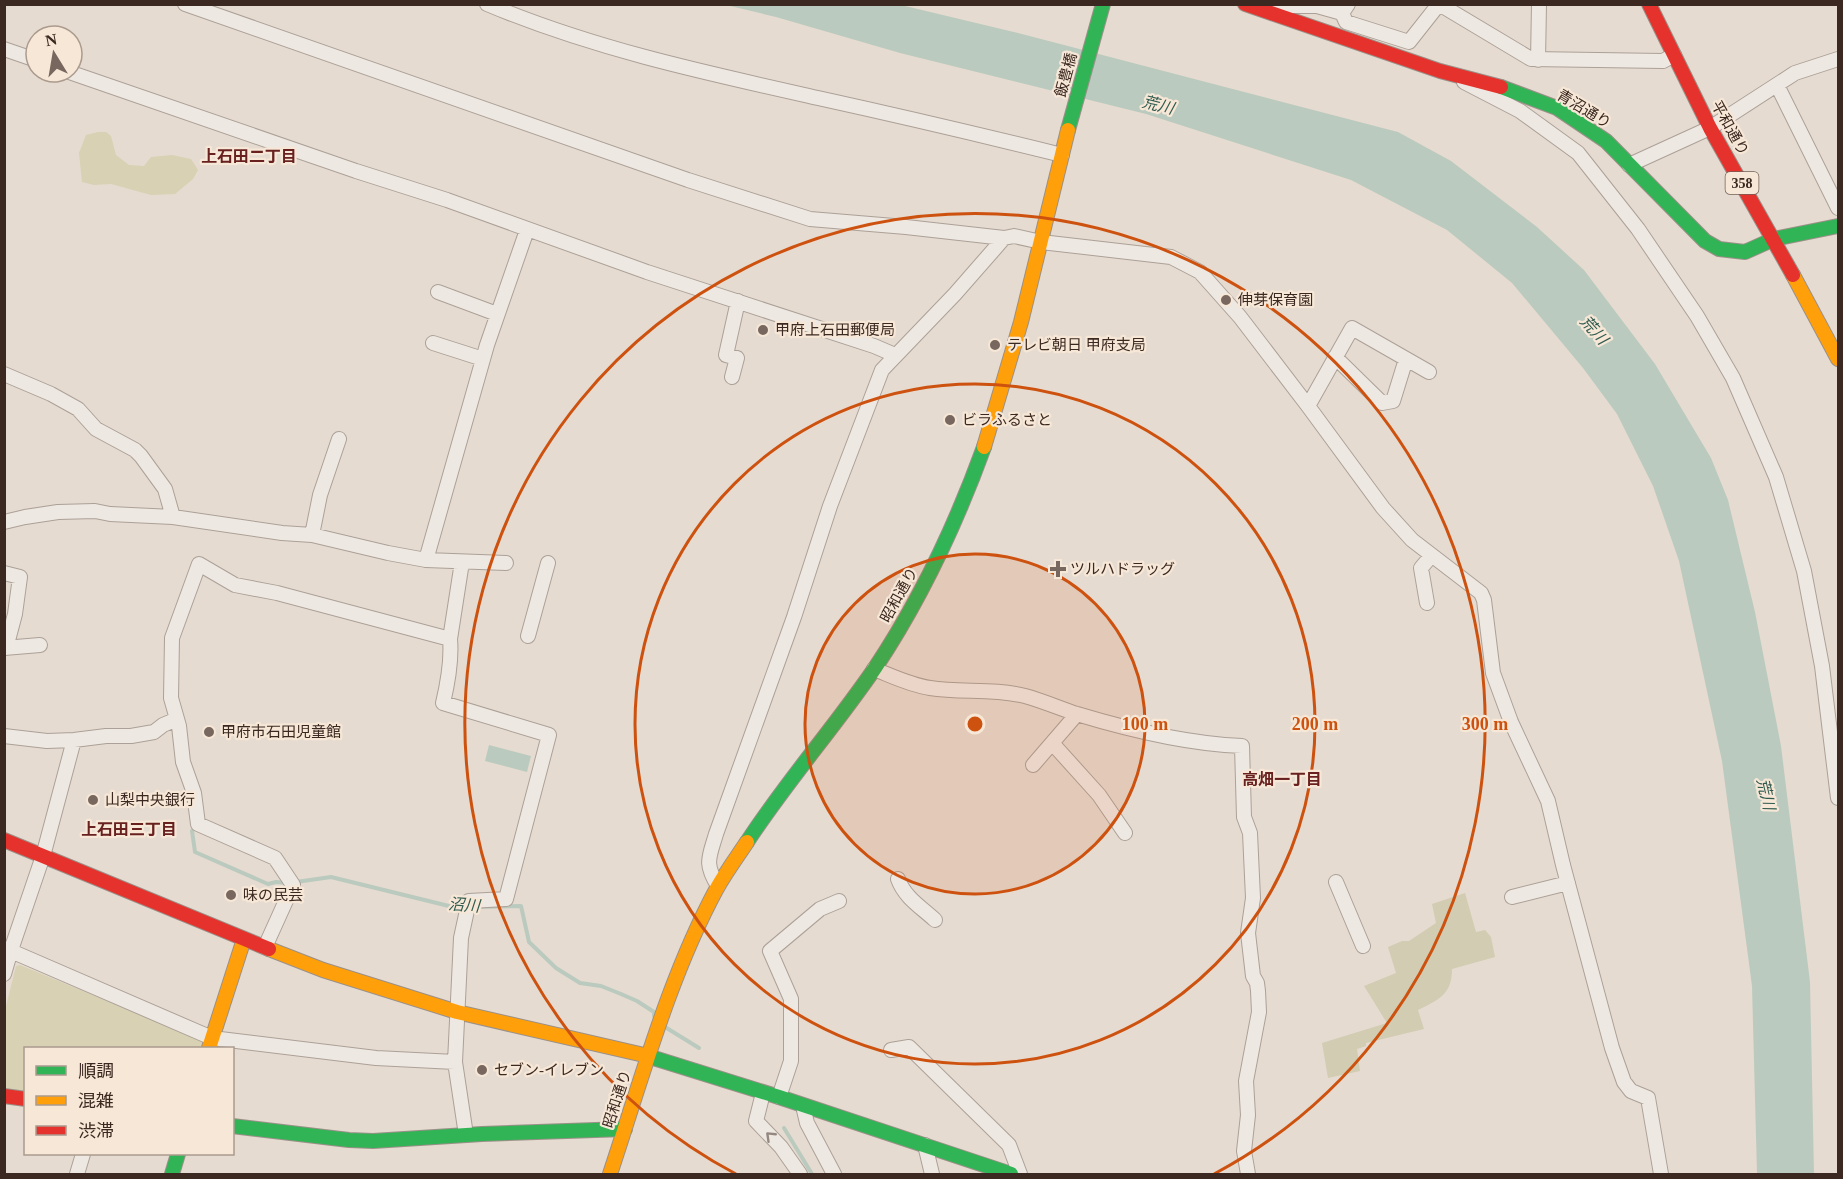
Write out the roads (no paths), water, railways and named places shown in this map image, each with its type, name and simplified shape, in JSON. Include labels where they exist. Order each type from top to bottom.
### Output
[{"type":"main road","name":"飯豊橋","points":[[1062,155],[1102,4]]},
{"type":"main road","name":"青沼通り","points":[[1245,4],[1440,70],[1492,84],[1557,108],[1606,141],[1705,241],[1719,249],[1745,252],[1774,239],[1839,226]]},
{"type":"main road","name":"平和通り","points":[[1650,4],[1710,128],[1839,359]]},
{"type":"main road","name":"昭和通り","points":[[610,1174],[666,1005],[694,934],[718,886],[750,837],[874,669],[906,619],[966,497],[981,461],[1022,322],[1062,155]]},
{"type":"main road","points":[[4,840],[244,939],[334,973],[457,1012],[648,1056],[1011,1174]]},
{"type":"main road","points":[[210,1043],[244,939]]},
{"type":"main road","points":[[4,1096],[24,1099]]},
{"type":"main road","points":[[234,1126],[373,1141],[625,1128]]},
{"type":"main road","points":[[172,1174],[178,1155]]},
{"type":"street","points":[[185,4],[688,180],[810,219],[1004,238],[1014,236],[1041,242],[1171,257],[1200,272],[1240,317],[1383,508],[1412,540],[1481,594],[1484,600],[1493,673],[1511,722],[1548,801],[1612,1048],[1624,1082],[1631,1091],[1648,1098],[1661,1174]]},
{"type":"street","points":[[487,4],[519,18],[600,46],[684,68],[1062,155]]},
{"type":"street","points":[[1260,9],[1287,6],[1345,9],[1346,22],[1409,42],[1439,4],[1531,59],[1663,61],[1674,55]]},
{"type":"street","points":[[1538,60],[1539,4]]},
{"type":"street","points":[[4,49],[24,56]]},
{"type":"street","points":[[1629,165],[1710,128],[1795,73],[1839,59]]},
{"type":"street","points":[[1440,70],[1521,111],[1578,153],[1638,229],[1697,316],[1733,378],[1776,477],[1804,571],[1822,666],[1839,798]]},
{"type":"street","points":[[84,77],[895,355]]},
{"type":"street","points":[[1777,85],[1839,208]]},
{"type":"street","points":[[426,560],[483,359],[527,230]]},
{"type":"street","points":[[718,886],[710,871],[708,860],[716,834],[794,617],[830,506],[882,370],[955,294],[1004,238]]},
{"type":"street","points":[[438,292],[497,314]]},
{"type":"street","points":[[732,377],[737,358],[726,355],[738,302]]},
{"type":"street","points":[[1308,406],[1352,328],[1429,372]]},
{"type":"street","points":[[433,343],[483,359]]},
{"type":"street","points":[[1335,357],[1382,403],[1393,401],[1406,359]]},
{"type":"street","points":[[4,374],[51,394],[78,409],[96,429],[135,450],[165,489],[173,517]]},
{"type":"street","points":[[312,535],[320,495],[339,439]]},
{"type":"street","points":[[4,522],[58,512],[95,511],[110,514],[173,517],[282,533],[312,535],[426,560],[506,563]]},
{"type":"street","points":[[1427,603],[1421,568],[1431,556]]},
{"type":"street","points":[[462,562],[450,639],[449,678],[443,703],[549,735],[506,899],[469,901],[461,938],[455,1062],[466,1135]]},
{"type":"street","points":[[528,636],[548,563]]},
{"type":"street","points":[[265,947],[293,885],[275,858],[198,824],[194,793],[183,762],[180,726],[171,698],[172,638],[199,564],[235,585],[277,593],[450,639]]},
{"type":"street","points":[[4,573],[20,577],[15,614],[5,648],[40,645]]},
{"type":"street","points":[[874,669],[909,684],[948,690],[1012,693],[1077,714],[1142,731],[1223,746],[1242,746],[1244,817],[1250,833],[1253,898],[1248,933],[1253,976],[1257,983],[1259,1012],[1246,1081],[1248,1115],[1244,1150],[1248,1174]]},
{"type":"street","points":[[1033,765],[1077,714]]},
{"type":"street","points":[[4,736],[47,741],[144,735],[177,719]]},
{"type":"street","points":[[4,974],[8,949],[43,856],[74,740]]},
{"type":"street","points":[[1053,744],[1099,795],[1125,833]]},
{"type":"street","points":[[898,879],[901,888],[912,902],[935,920]]},
{"type":"street","points":[[1336,882],[1363,946]]},
{"type":"street","points":[[1512,897],[1568,882]]},
{"type":"street","points":[[779,1097],[791,1061],[791,999],[770,951],[820,909],[839,901]]},
{"type":"street","points":[[8,949],[210,1043],[376,1058],[455,1062]]},
{"type":"street","points":[[891,1050],[909,1047],[956,1092],[1009,1145],[1020,1174]]},
{"type":"street","points":[[763,1093],[756,1121],[781,1146],[800,1174]]},
{"type":"street","points":[[803,1106],[807,1123],[834,1174]]},
{"type":"street","points":[[925,1146],[932,1174]]},
{"type":"street","points":[[77,1174],[83,1155]]},
{"type":"water","name":"荒川","points":[[726,5],[901,5],[1018,33],[1398,132],[1451,161],[1537,227],[1584,270],[1655,364],[1711,458],[1728,500],[1755,612],[1781,746],[1810,982],[1814,1174],[1757,1174],[1752,986],[1722,761],[1679,561],[1653,486],[1617,414],[1583,368],[1512,283],[1447,230],[1351,180],[1146,114],[900,53]]},
{"type":"water","points":[[489,745],[531,756],[527,772],[485,761]]},
{"type":"waterway","name":"沼川","points":[[192,831],[195,852],[268,884],[289,883]]},
{"type":"waterway","name":"沼川","points":[[296,882],[331,877],[457,908],[465,908]]},
{"type":"waterway","name":"沼川","points":[[475,907],[521,906],[529,942],[556,968],[580,983],[601,986],[637,1001],[654,1012],[654,1016]]},
{"type":"waterway","name":"沼川","points":[[665,1027],[699,1048]]},
{"type":"waterway","name":"沼川","points":[[784,1128],[812,1174]]},
{"type":"place","name":"伸芽保育園","points":[[1226,300]]},
{"type":"place","name":"甲府上石田郵便局","points":[[763,330]]},
{"type":"place","name":"テレビ朝日 甲府支局","points":[[995,345]]},
{"type":"place","name":"ビラふるさと","points":[[950,420]]},
{"type":"place","name":"ツルハドラッグ","points":[[1058,569]]},
{"type":"place","name":"甲府市石田児童館","points":[[209,732]]},
{"type":"place","name":"山梨中央銀行","points":[[93,800]]},
{"type":"place","name":"味の民芸","points":[[231,895]]},
{"type":"place","name":"セブン-イレブン","points":[[482,1070]]},
{"type":"district","name":"上石田二丁目","points":[[249,156]]},
{"type":"district","name":"高畑一丁目","points":[[1282,779]]},
{"type":"district","name":"上石田三丁目","points":[[129,829]]}]
